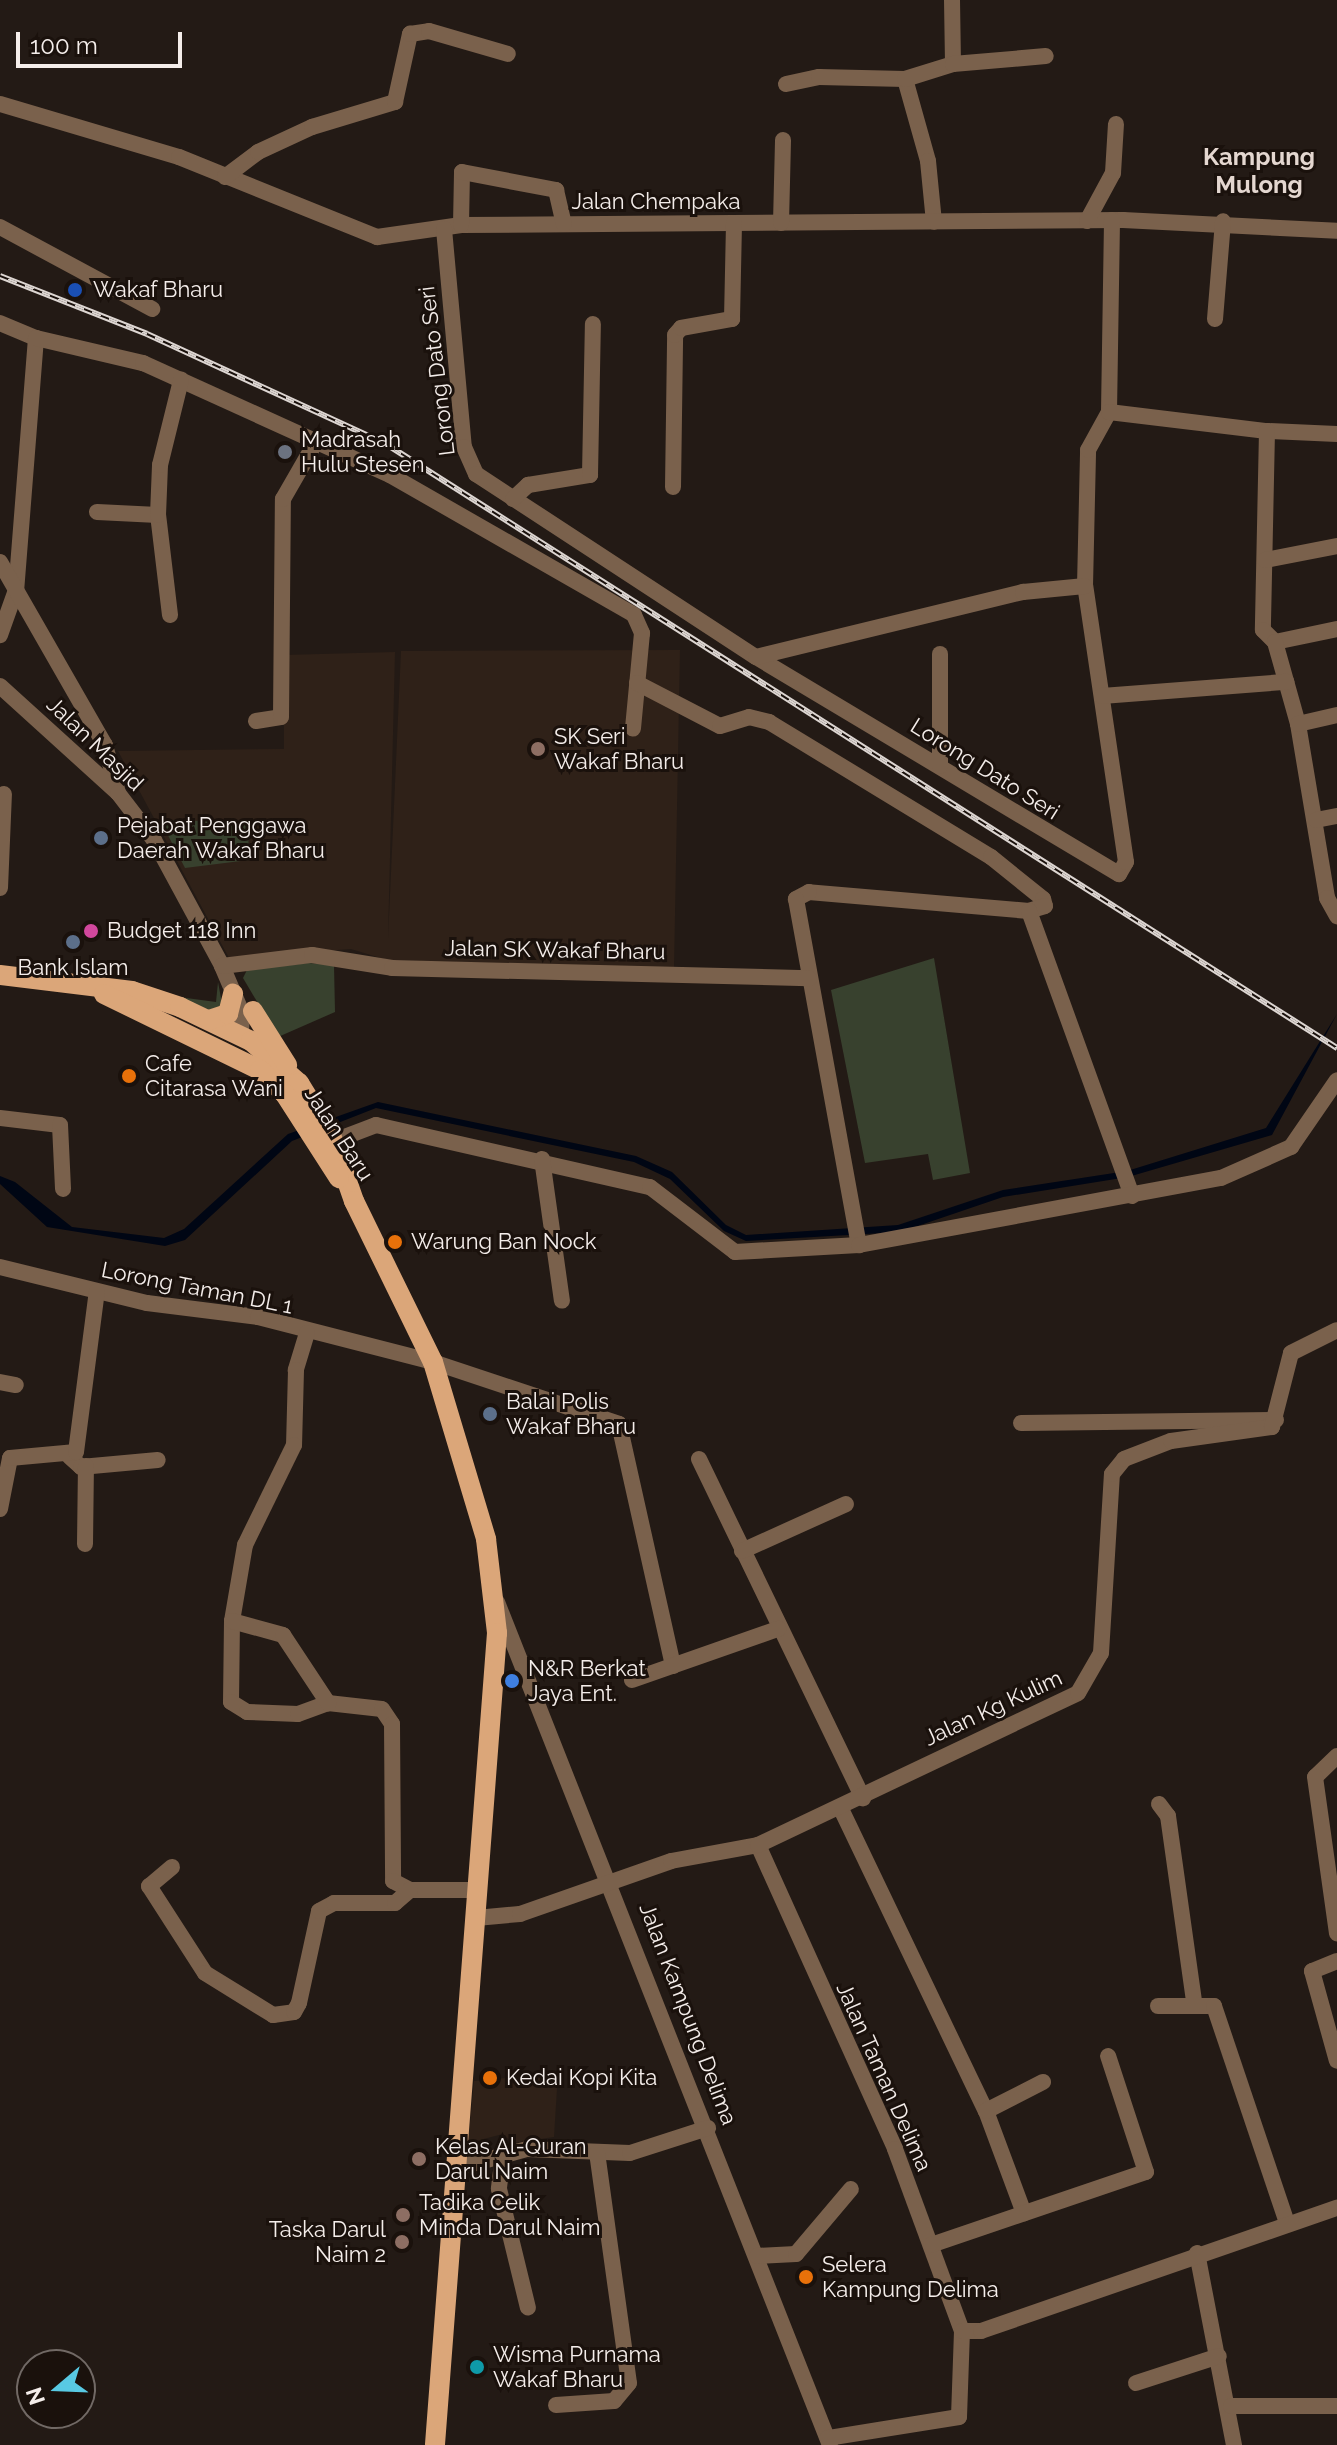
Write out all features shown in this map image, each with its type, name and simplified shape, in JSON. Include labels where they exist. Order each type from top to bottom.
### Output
[{"type":"main road","name":"Jalan Baru","points":[[0,975],[90,987],[245,1041],[299,1083],[334,1141],[354,1201]]},
{"type":"main road","points":[[209,1030],[228,1014],[233,994]]},
{"type":"main road","points":[[253,1011],[299,1083]]},
{"type":"main road","name":"Jalan Baru","points":[[209,1030],[260,1070],[302,1117],[354,1201]]},
{"type":"main road","points":[[245,1041],[260,1070]]},
{"type":"main road","points":[[354,1201],[433,1362],[486,1539],[497,1602],[479,1890],[435,2445]]},
{"type":"street","points":[[952,0],[953,64]]},
{"type":"street","points":[[225,177],[258,152],[312,127],[395,102],[410,34],[429,31],[508,54]]},
{"type":"street","points":[[786,84],[819,77],[905,79],[953,64],[1046,56]]},
{"type":"street","points":[[905,79],[928,161],[934,222]]},
{"type":"street","name":"Jalan Chempaka","points":[[0,104],[225,177],[360,233],[444,229],[461,225],[1112,220],[1223,221],[1337,231]]},
{"type":"street","points":[[1087,221],[1113,173],[1116,124]]},
{"type":"street","points":[[781,223],[783,140]]},
{"type":"street","points":[[461,225],[462,172],[556,190],[564,224]]},
{"type":"street","name":"Lorong Dato Seri","points":[[444,229],[464,447],[476,474],[756,657],[1119,874],[1126,862],[1085,586],[1088,450],[1109,412],[1112,220]]},
{"type":"street","points":[[1215,319],[1223,221]]},
{"type":"street","points":[[673,487],[675,335],[681,328],[732,319],[734,223]]},
{"type":"street","points":[[0,227],[152,309]]},
{"type":"street","points":[[0,323],[36,338],[143,363],[181,380],[479,521],[634,615],[642,633],[633,729]]},
{"type":"street","points":[[513,499],[528,485],[590,475],[593,324]]},
{"type":"street","points":[[0,635],[16,590],[36,338]]},
{"type":"street","points":[[170,615],[158,515],[160,465],[181,380]]},
{"type":"street","points":[[1109,412],[1267,431],[1337,434]]},
{"type":"street","points":[[1267,431],[1263,630],[1275,642],[1298,724],[1327,898],[1337,916]]},
{"type":"street","points":[[256,721],[281,717],[283,499],[314,445]]},
{"type":"street","points":[[97,512],[158,515]]},
{"type":"street","points":[[1265,560],[1337,546]]},
{"type":"street","points":[[0,562],[105,745],[118,793]]},
{"type":"street","points":[[756,657],[1023,592],[1085,586]]},
{"type":"street","points":[[1275,642],[1337,629]]},
{"type":"street","points":[[940,654],[940,766]]},
{"type":"street","points":[[1102,696],[1286,682]]},
{"type":"street","points":[[637,683],[720,726],[749,717],[769,722],[991,857],[1043,899],[1045,906],[1029,911],[809,892],[796,899],[858,1242]]},
{"type":"street","name":"Jalan Masjid","points":[[0,686],[118,793],[154,840],[222,966],[253,1011]]},
{"type":"street","points":[[1298,724],[1337,715]]},
{"type":"street","points":[[0,888],[4,794]]},
{"type":"street","points":[[1316,820],[1337,816]]},
{"type":"street","points":[[1029,911],[1132,1196]]},
{"type":"street","name":"Jalan SK Wakaf Bharu","points":[[222,966],[312,955],[392,968],[809,978]]},
{"type":"street","name":"Jalan Masjid","points":[[222,966],[245,1041]]},
{"type":"street","points":[[245,1041],[253,1011]]},
{"type":"street","points":[[334,1141],[376,1125],[542,1159],[650,1187],[735,1252],[858,1242],[1221,1178],[1291,1147],[1337,1080]]},
{"type":"street","points":[[0,1118],[64,1129],[63,1189]]},
{"type":"street","points":[[542,1159],[562,1301]]},
{"type":"street","name":"Lorong Taman DL 1","points":[[0,1267],[97,1291],[433,1362],[619,1424],[673,1666]]},
{"type":"street","points":[[70,1457],[78,1447],[97,1291]]},
{"type":"street","points":[[1021,1423],[1276,1420],[1291,1353],[1337,1330]]},
{"type":"street","points":[[307,1333],[296,1370],[294,1445],[245,1545],[232,1621],[229,1693],[237,1709],[298,1714],[328,1703],[374,1707],[389,1716],[392,1871],[399,1887],[410,1890],[479,1890]]},
{"type":"street","name":"Jalan Kg Kulim","points":[[476,1918],[520,1914],[671,1861],[758,1845],[842,1811],[909,1770],[1054,1708],[1087,1685],[1101,1653],[1112,1474],[1143,1450],[1257,1432],[1276,1420]]},
{"type":"street","points":[[1142,1423],[1143,1450]]},
{"type":"street","points":[[0,1509],[3,1461],[70,1457],[86,1466],[158,1460]]},
{"type":"street","points":[[699,1459],[778,1629],[863,1799]]},
{"type":"street","points":[[85,1544],[86,1466]]},
{"type":"street","points":[[742,1551],[846,1504]]},
{"type":"street","name":"Jalan Kampung Delima","points":[[497,1602],[614,1883],[829,2442]]},
{"type":"street","points":[[232,1621],[283,1635],[328,1703]]},
{"type":"street","points":[[632,1680],[778,1629]]},
{"type":"street","points":[[1337,1756],[1315,1777],[1337,1933]]},
{"type":"street","points":[[1159,1804],[1168,1816],[1194,2002]]},
{"type":"street","points":[[842,1811],[986,2111],[1024,2213]]},
{"type":"street","name":"Jalan Taman Delima","points":[[758,1845],[931,2245],[962,2331]]},
{"type":"street","points":[[172,1867],[149,1886],[205,1973],[273,2015],[294,2012],[299,2003],[319,1911],[334,1903],[395,1903],[410,1890]]},
{"type":"street","points":[[1337,1961],[1312,1971],[1337,2061]]},
{"type":"street","points":[[1158,2006],[1194,2002],[1214,2006],[1287,2223]]},
{"type":"street","points":[[931,2245],[1146,2172],[1108,2056]]},
{"type":"street","points":[[986,2111],[1043,2082]]},
{"type":"street","points":[[457,2168],[527,2149],[597,2153],[648,2149],[708,2128]]},
{"type":"street","points":[[556,2405],[614,2401],[629,2383],[597,2153]]},
{"type":"street","points":[[503,2155],[499,2189],[528,2308]]},
{"type":"street","points":[[757,2256],[796,2254],[851,2189]]},
{"type":"street","points":[[829,2442],[959,2417],[962,2331],[981,2331],[1197,2253],[1337,2208]]},
{"type":"street","points":[[1197,2253],[1231,2406],[1234,2445]]},
{"type":"street","points":[[1136,2383],[1219,2356]]},
{"type":"street","points":[[1231,2406],[1337,2406]]},
{"type":"shaded area","name":"SK Seri Wakaf Bharu","points":[[680,650],[674,968],[387,960],[351,949],[229,958],[118,751],[284,749],[284,655],[395,652],[388,939],[401,651]]},
{"type":"shaded area","points":[[1337,1014],[1272,1135],[1128,1177],[1003,1197],[900,1232],[746,1241],[724,1231],[670,1179],[634,1162],[376,1108],[292,1141],[185,1240],[165,1246],[47,1227],[0,1184],[0,1176],[15,1182],[72,1227],[164,1238],[184,1229],[288,1134],[378,1102],[636,1156],[672,1172],[726,1225],[746,1235],[898,1225],[1003,1190],[1127,1171],[1266,1128]]},
{"type":"shaded area","points":[[558,2073],[554,2137],[513,2143],[503,2134],[468,2143],[474,2081]]},
{"type":"green space","points":[[160,820],[248,822],[249,860],[185,868]]},
{"type":"green space","points":[[934,958],[970,1173],[933,1180],[928,1154],[865,1163],[831,990]]},
{"type":"green space","points":[[308,963],[334,965],[335,1012],[278,1037],[243,978],[247,970]]},
{"type":"green space","points":[[218,982],[223,1009],[210,1013],[179,997],[216,1002]]},
{"type":"railway","points":[[0,276],[147,334],[386,444],[1337,1048]]},
{"type":"place","name":"Wakaf Bharu","points":[[75,290]]},
{"type":"place","name":"Madrasah Hulu Stesen","points":[[285,452]]},
{"type":"place","name":"SK Seri Wakaf Bharu","points":[[538,749]]},
{"type":"place","name":"Pejabat Penggawa Daerah Wakaf Bharu","points":[[101,838]]},
{"type":"place","name":"Budget 118 Inn","points":[[91,931]]},
{"type":"place","name":"Bank Islam","points":[[73,942]]},
{"type":"place","name":"Cafe Citarasa Wani","points":[[129,1076]]},
{"type":"place","name":"Warung Ban Nock","points":[[395,1242]]},
{"type":"place","name":"Balai Polis Wakaf Bharu","points":[[490,1414]]},
{"type":"place","name":"N&R Berkat Jaya Ent.","points":[[512,1681]]},
{"type":"place","name":"Kedai Kopi Kita","points":[[490,2078]]},
{"type":"place","name":"Kelas Al-Quran Darul Naim","points":[[419,2159]]},
{"type":"place","name":"Tadika Celik Minda Darul Naim","points":[[403,2215]]},
{"type":"place","name":"Taska Darul Naim 2","points":[[402,2242]]},
{"type":"place","name":"Selera Kampung Delima","points":[[806,2277]]},
{"type":"place","name":"Wisma Purnama Wakaf Bharu","points":[[477,2367]]},
{"type":"district","name":"Kampung Mulong","points":[[1259,171]]}]
